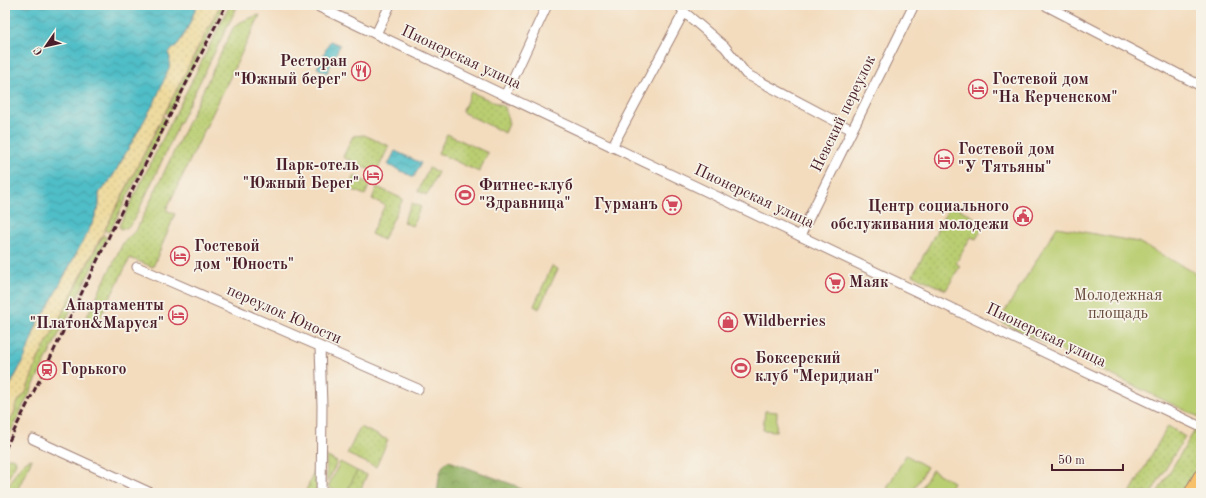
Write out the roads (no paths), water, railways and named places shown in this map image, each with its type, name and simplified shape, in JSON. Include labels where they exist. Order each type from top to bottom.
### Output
[{"type":"main road","points":[[1192,493],[1201,477]]},
{"type":"street","name":"Пионерская улица","points":[[315,5],[1201,427]]},
{"type":"street","points":[[376,34],[390,5]]},
{"type":"street","points":[[505,96],[548,5]]},
{"type":"street","name":"Невский переулок","points":[[800,236],[914,5]]},
{"type":"street","points":[[1045,5],[1201,86]]},
{"type":"street","points":[[612,147],[681,8],[725,46],[746,74],[852,130]]},
{"type":"street","name":"переулок Юности","points":[[137,267],[418,389]]},
{"type":"street","points":[[320,347],[322,493]]},
{"type":"street","points":[[33,439],[151,493]]},
{"type":"water","points":[[5,5],[197,5],[189,25],[182,37],[174,48],[168,53],[170,58],[169,68],[155,101],[114,174],[105,187],[101,190],[99,194],[99,206],[93,222],[45,312],[38,321],[25,357],[5,395]]},
{"type":"water","points":[[330,41],[340,45],[327,73],[317,68]]},
{"type":"water","points":[[395,151],[421,163],[414,177],[388,165]]},
{"type":"railway","points":[[5,449],[113,228],[226,5]]},
{"type":"place","name":"Ресторан \"Южный берег\"","points":[[361,71]]},
{"type":"place","name":"Гостевой дом \"На Керченском\"","points":[[978,89]]},
{"type":"place","name":"Гостевой дом \"У Тятьяны\"","points":[[944,159]]},
{"type":"place","name":"Парк-отель \"Южный Берег\"","points":[[373,175]]},
{"type":"place","name":"Фитнес-клуб \"Здравница\"","points":[[465,195]]},
{"type":"place","name":"Гурманъ","points":[[672,205]]},
{"type":"place","name":"Центр социального обслуживания молодежи","points":[[1023,216]]},
{"type":"place","name":"Гостевой дом \"Юность\"","points":[[180,256]]},
{"type":"place","name":"Маяк","points":[[835,283]]},
{"type":"place","name":"Апартаменты \"Платон&Маруся\"","points":[[178,315]]},
{"type":"place","name":"Wildberries","points":[[728,322]]},
{"type":"place","name":"Боксерский клуб \"Меридиан\"","points":[[741,368]]},
{"type":"place","name":"Горького","points":[[47,370]]},
{"type":"park label","name":"Молодежная площадь","points":[[1118,305]]}]
